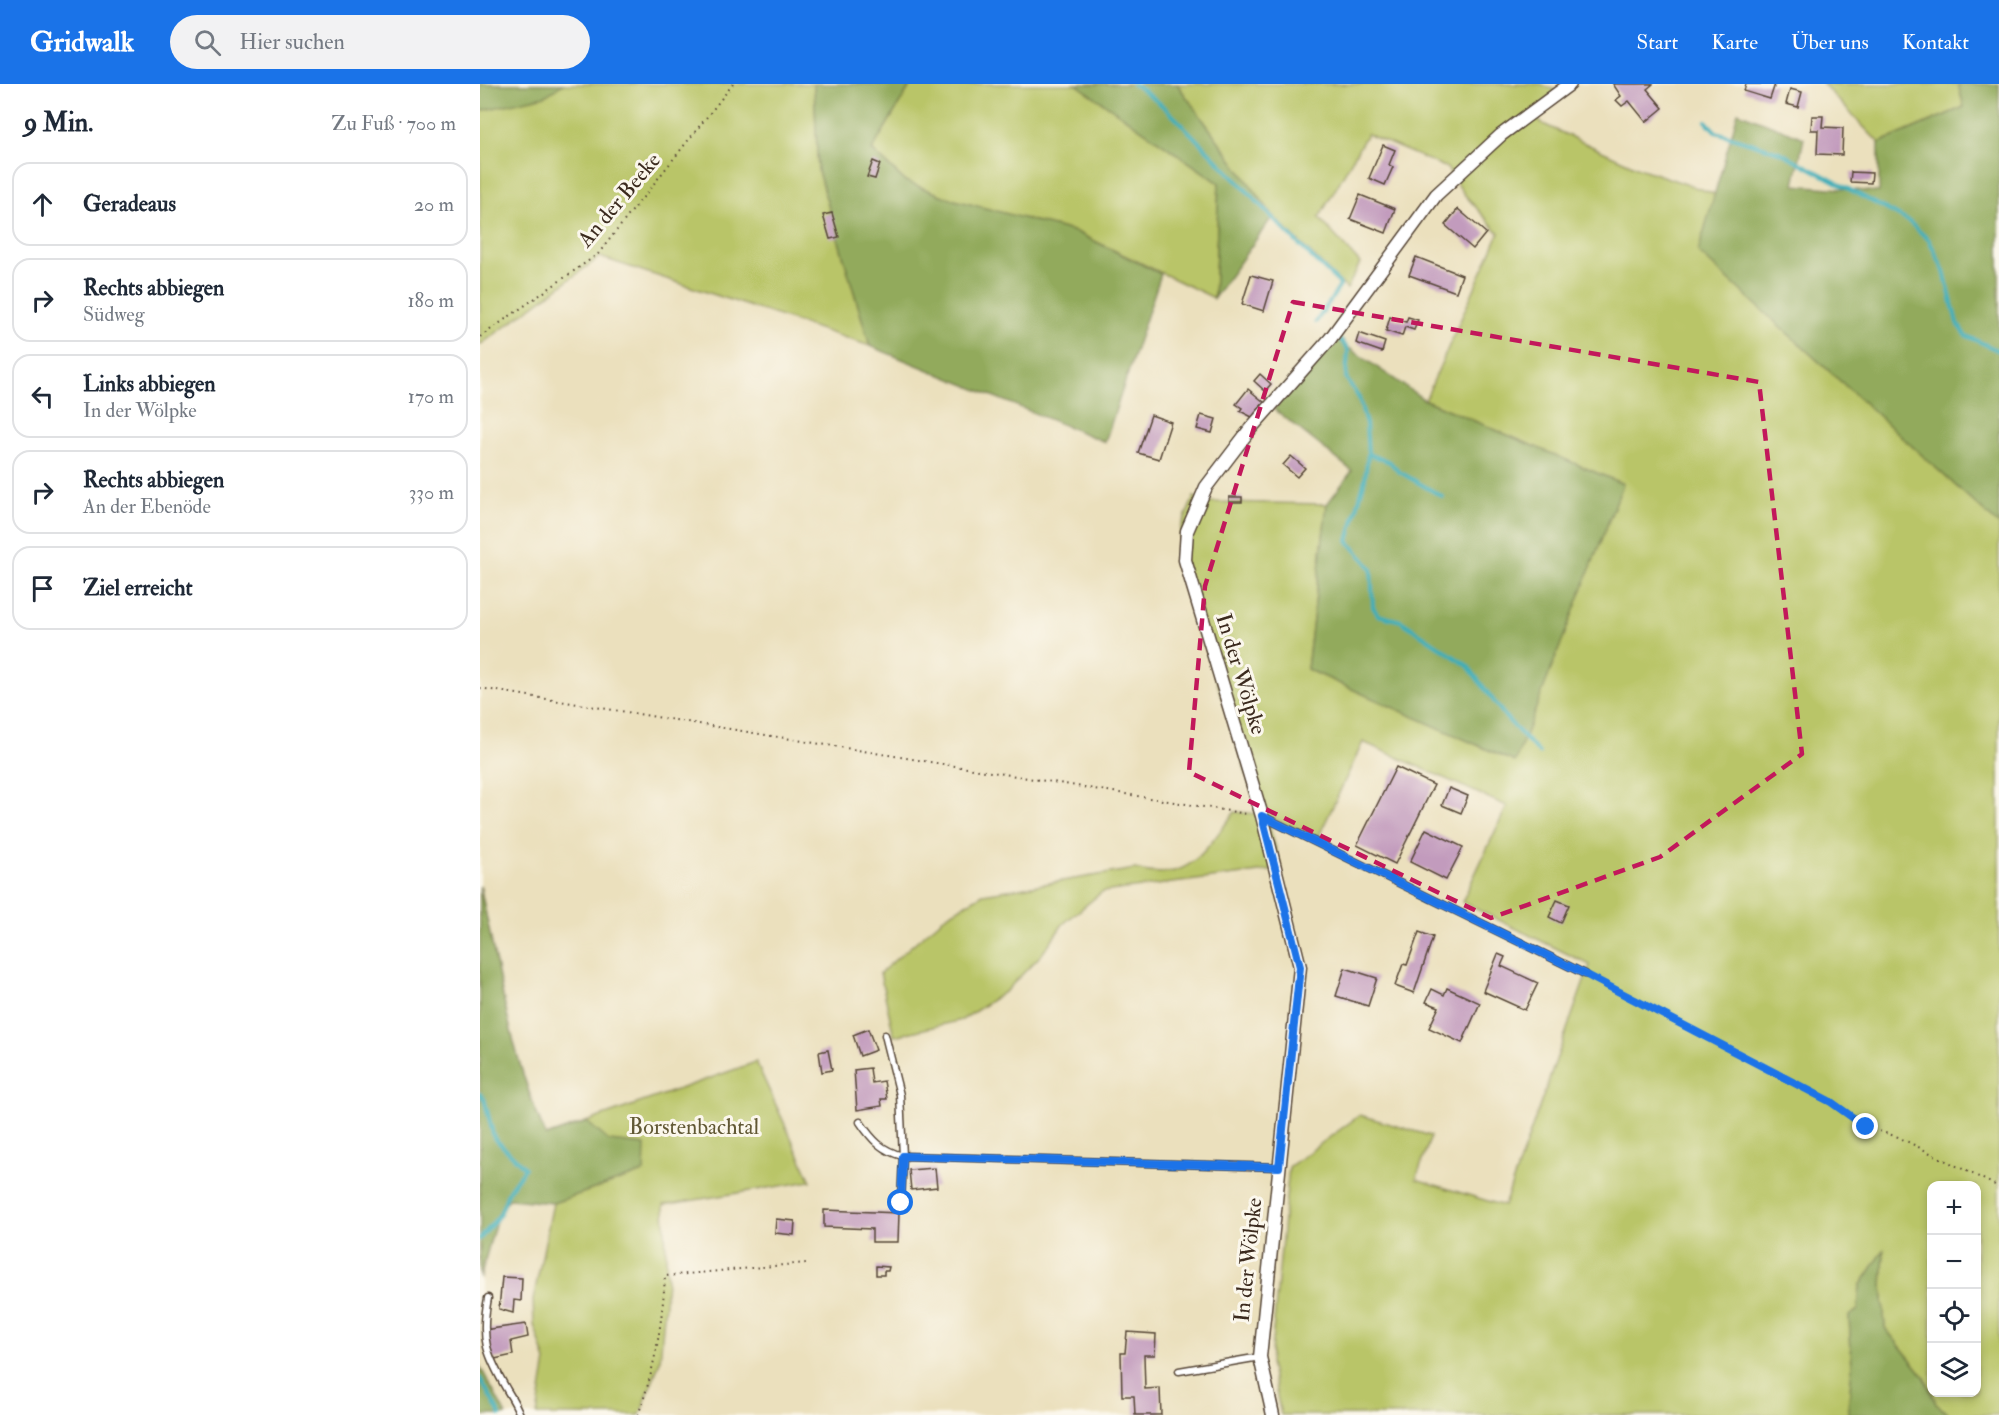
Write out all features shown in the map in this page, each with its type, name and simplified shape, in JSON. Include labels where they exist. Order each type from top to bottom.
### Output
[{"type":"street","name":"In der Wölpke","points":[[1273,1415],[1260,1357],[1300,967],[1262,816],[1185,560],[1187,531],[1206,487],[1251,428],[1330,339],[1436,195],[1502,135],[1570,84]]},
{"type":"lane","points":[[1262,816],[1585,974]]},
{"type":"lane","points":[[885,1035],[900,1095],[903,1156],[901,1203],[895,1209]]},
{"type":"lane","points":[[860,1122],[871,1139],[888,1152],[903,1156],[1279,1167]]},
{"type":"lane","points":[[488,1298],[482,1322],[483,1342],[490,1364],[520,1415]]},
{"type":"lane","points":[[1179,1371],[1260,1357]]},
{"type":"path","name":"An der Beeke","points":[[480,337],[598,254],[733,84]]},
{"type":"path","points":[[480,688],[1262,816]]},
{"type":"path","points":[[1585,974],[1831,1102],[1866,1127],[1898,1137],[1999,1187]]},
{"type":"path","points":[[638,1415],[652,1376],[663,1322],[665,1276],[806,1263]]},
{"type":"highlighted area","points":[[1293,302],[1759,382],[1802,754],[1660,857],[1491,918],[1189,772],[1205,586]]},
{"type":"green space","points":[[480,84],[814,84],[818,171],[870,346],[600,257],[480,345]]},
{"type":"green space","points":[[480,84],[563,84],[545,96],[480,111]]},
{"type":"green space","points":[[814,84],[911,84],[872,150],[905,181],[951,199],[1076,232],[1161,274],[1105,442],[870,346],[818,171]]},
{"type":"green space","points":[[911,84],[1076,84],[1219,183],[1214,298],[1076,232],[951,199],[905,181],[872,150]]},
{"type":"green space","points":[[1076,84],[1177,84],[1273,216],[1214,298],[1219,183]]},
{"type":"green space","points":[[1177,84],[1540,84],[1562,93],[1530,114],[1543,124],[1639,168],[1715,194],[1699,252],[1999,525],[1999,1415],[1949,1415],[1936,1404],[1934,1397],[1981,1397],[1981,1181],[1927,1181],[1927,1382],[1885,1328],[1882,1286],[1884,1251],[1860,1286],[1858,1310],[1849,1316],[1852,1366],[1848,1415],[1281,1415],[1270,1363],[1289,1167],[1360,1115],[1431,1136],[1416,1179],[1504,1206],[1590,965],[1462,902],[1507,806],[1363,742],[1318,838],[1266,816],[1282,869],[1102,892],[1063,924],[1042,954],[1006,991],[962,1020],[894,1036],[880,973],[947,915],[983,894],[1135,869],[1154,873],[1183,868],[1204,851],[1235,812],[1259,814],[1178,560],[1181,527],[1194,497],[1207,502],[1327,504],[1307,669],[1514,761],[1623,484],[1425,400],[1499,233],[1464,194],[1447,168],[1367,134],[1319,218],[1360,263],[1347,289],[1273,216]]},
{"type":"green space","points":[[1823,84],[1958,84],[1964,107],[1879,143]]},
{"type":"green space","points":[[1958,84],[1999,84],[1999,525],[1698,252],[1738,112],[1804,138],[1794,185],[1879,192],[1879,143],[1964,107]]},
{"type":"green space","points":[[1336,339],[1425,400],[1623,484],[1515,762],[1307,669],[1327,504],[1352,471],[1274,409]]},
{"type":"green space","name":"Borstenbachtal","points":[[480,886],[514,1045],[546,1136],[756,1062],[811,1181],[664,1205],[667,1281],[660,1361],[640,1415],[537,1415],[546,1361],[534,1325],[533,1300],[553,1203],[644,1172],[531,1186]]},
{"type":"green space","points":[[480,886],[514,1044],[546,1136],[587,1122],[609,1141],[645,1145],[644,1172],[553,1203],[509,1199],[498,1214],[480,1278]]},
{"type":"green space","points":[[1884,1250],[1882,1286],[1885,1328],[1924,1376],[1927,1383],[1927,1397],[1933,1397],[1936,1404],[1949,1415],[1848,1415],[1852,1366],[1849,1316],[1858,1310],[1860,1286]]},
{"type":"green space","points":[[480,1366],[506,1415],[480,1415]]},
{"type":"building","points":[[1613,84],[1653,84],[1647,89],[1663,108],[1646,122],[1629,101],[1622,106],[1616,100],[1621,96]]},
{"type":"building","points":[[1746,84],[1775,84],[1770,99],[1744,91]]},
{"type":"building","points":[[1790,89],[1802,92],[1798,107],[1786,104]]},
{"type":"building","points":[[1812,116],[1823,116],[1822,127],[1843,128],[1842,155],[1817,154],[1818,130],[1811,130]]},
{"type":"building","points":[[1383,145],[1395,150],[1389,165],[1393,167],[1385,185],[1369,178]]},
{"type":"building","points":[[873,161],[880,164],[875,179],[867,177]]},
{"type":"building","points":[[1851,172],[1872,173],[1871,183],[1850,182]]},
{"type":"building","points":[[1360,195],[1395,209],[1386,233],[1350,219]]},
{"type":"building","points":[[1458,209],[1486,233],[1473,249],[1445,225]]},
{"type":"building","points":[[832,213],[839,237],[830,239],[823,215]]},
{"type":"building","points":[[1416,257],[1462,275],[1456,292],[1409,275]]},
{"type":"building","points":[[1251,275],[1273,281],[1264,311],[1242,304]]},
{"type":"building","points":[[1390,317],[1406,322],[1408,317],[1418,320],[1414,330],[1405,327],[1402,336],[1386,331]]},
{"type":"building","points":[[1359,333],[1385,342],[1382,352],[1356,343]]},
{"type":"building","points":[[1260,374],[1271,384],[1265,391],[1254,381]]},
{"type":"building","points":[[1248,389],[1264,402],[1252,417],[1240,411],[1242,408],[1236,404]]},
{"type":"building","points":[[1151,415],[1171,422],[1159,459],[1138,453]]},
{"type":"building","points":[[1201,415],[1216,419],[1212,433],[1197,429]]},
{"type":"building","points":[[1291,456],[1305,468],[1297,477],[1283,465]]},
{"type":"building","points":[[1229,497],[1242,497],[1242,502],[1229,502]]},
{"type":"building","points":[[1396,767],[1434,785],[1395,864],[1357,845]]},
{"type":"building","points":[[1449,788],[1468,796],[1461,813],[1442,805]]},
{"type":"building","points":[[1426,829],[1463,847],[1446,880],[1410,862]]},
{"type":"building","points":[[1557,900],[1569,905],[1561,923],[1549,917]]},
{"type":"building","points":[[1419,932],[1433,937],[1414,993],[1395,986],[1403,964],[1407,965]]},
{"type":"building","points":[[1498,954],[1505,957],[1501,966],[1538,983],[1525,1010],[1483,991]]},
{"type":"building","points":[[1345,968],[1377,978],[1368,1006],[1336,996]]},
{"type":"building","points":[[1447,988],[1480,1003],[1462,1043],[1429,1028],[1439,1007],[1426,1002],[1432,989],[1444,995]]},
{"type":"building","points":[[868,1029],[876,1050],[860,1056],[853,1035]]},
{"type":"building","points":[[828,1050],[832,1070],[822,1072],[819,1052]]},
{"type":"building","points":[[870,1068],[872,1083],[884,1081],[887,1099],[881,1099],[882,1106],[857,1110],[854,1070]]},
{"type":"building","points":[[935,1168],[937,1187],[911,1190],[909,1170]]},
{"type":"building","points":[[824,1210],[899,1213],[898,1242],[872,1242],[872,1229],[824,1227]]},
{"type":"building","points":[[776,1219],[795,1221],[794,1235],[775,1233]]},
{"type":"building","points":[[876,1266],[889,1267],[888,1271],[884,1271],[884,1275],[876,1275]]},
{"type":"building","points":[[502,1277],[522,1278],[521,1301],[514,1300],[513,1313],[499,1309]]},
{"type":"building","points":[[526,1324],[528,1337],[511,1341],[513,1355],[490,1360],[484,1330]]},
{"type":"building","points":[[1127,1332],[1156,1334],[1155,1355],[1144,1355],[1145,1389],[1160,1388],[1161,1415],[1135,1415],[1134,1396],[1122,1396],[1121,1353],[1125,1353]]},
{"type":"waterway","points":[[1133,84],[1171,114],[1339,283],[1340,286],[1316,322]]},
{"type":"waterway","points":[[1706,121],[1716,132],[1782,153],[1908,221],[1929,240],[1944,271],[1957,323],[1965,335],[1999,351]]},
{"type":"waterway","points":[[1341,340],[1348,350],[1346,378],[1359,398],[1366,424],[1368,454],[1365,479],[1348,541],[1371,568],[1373,607],[1378,615],[1401,621],[1468,666],[1507,719],[1539,753]]},
{"type":"waterway","points":[[1368,454],[1390,462],[1398,471],[1443,497]]},
{"type":"waterway","points":[[480,1094],[484,1098],[494,1138],[525,1168],[509,1190],[500,1214],[480,1239]]},
{"type":"waterway","points":[[480,1378],[500,1415]]},
{"type":"route","points":[[901,1203],[903,1156],[1279,1167],[1300,967],[1262,816],[1585,974],[1831,1102],[1866,1127]]}]
